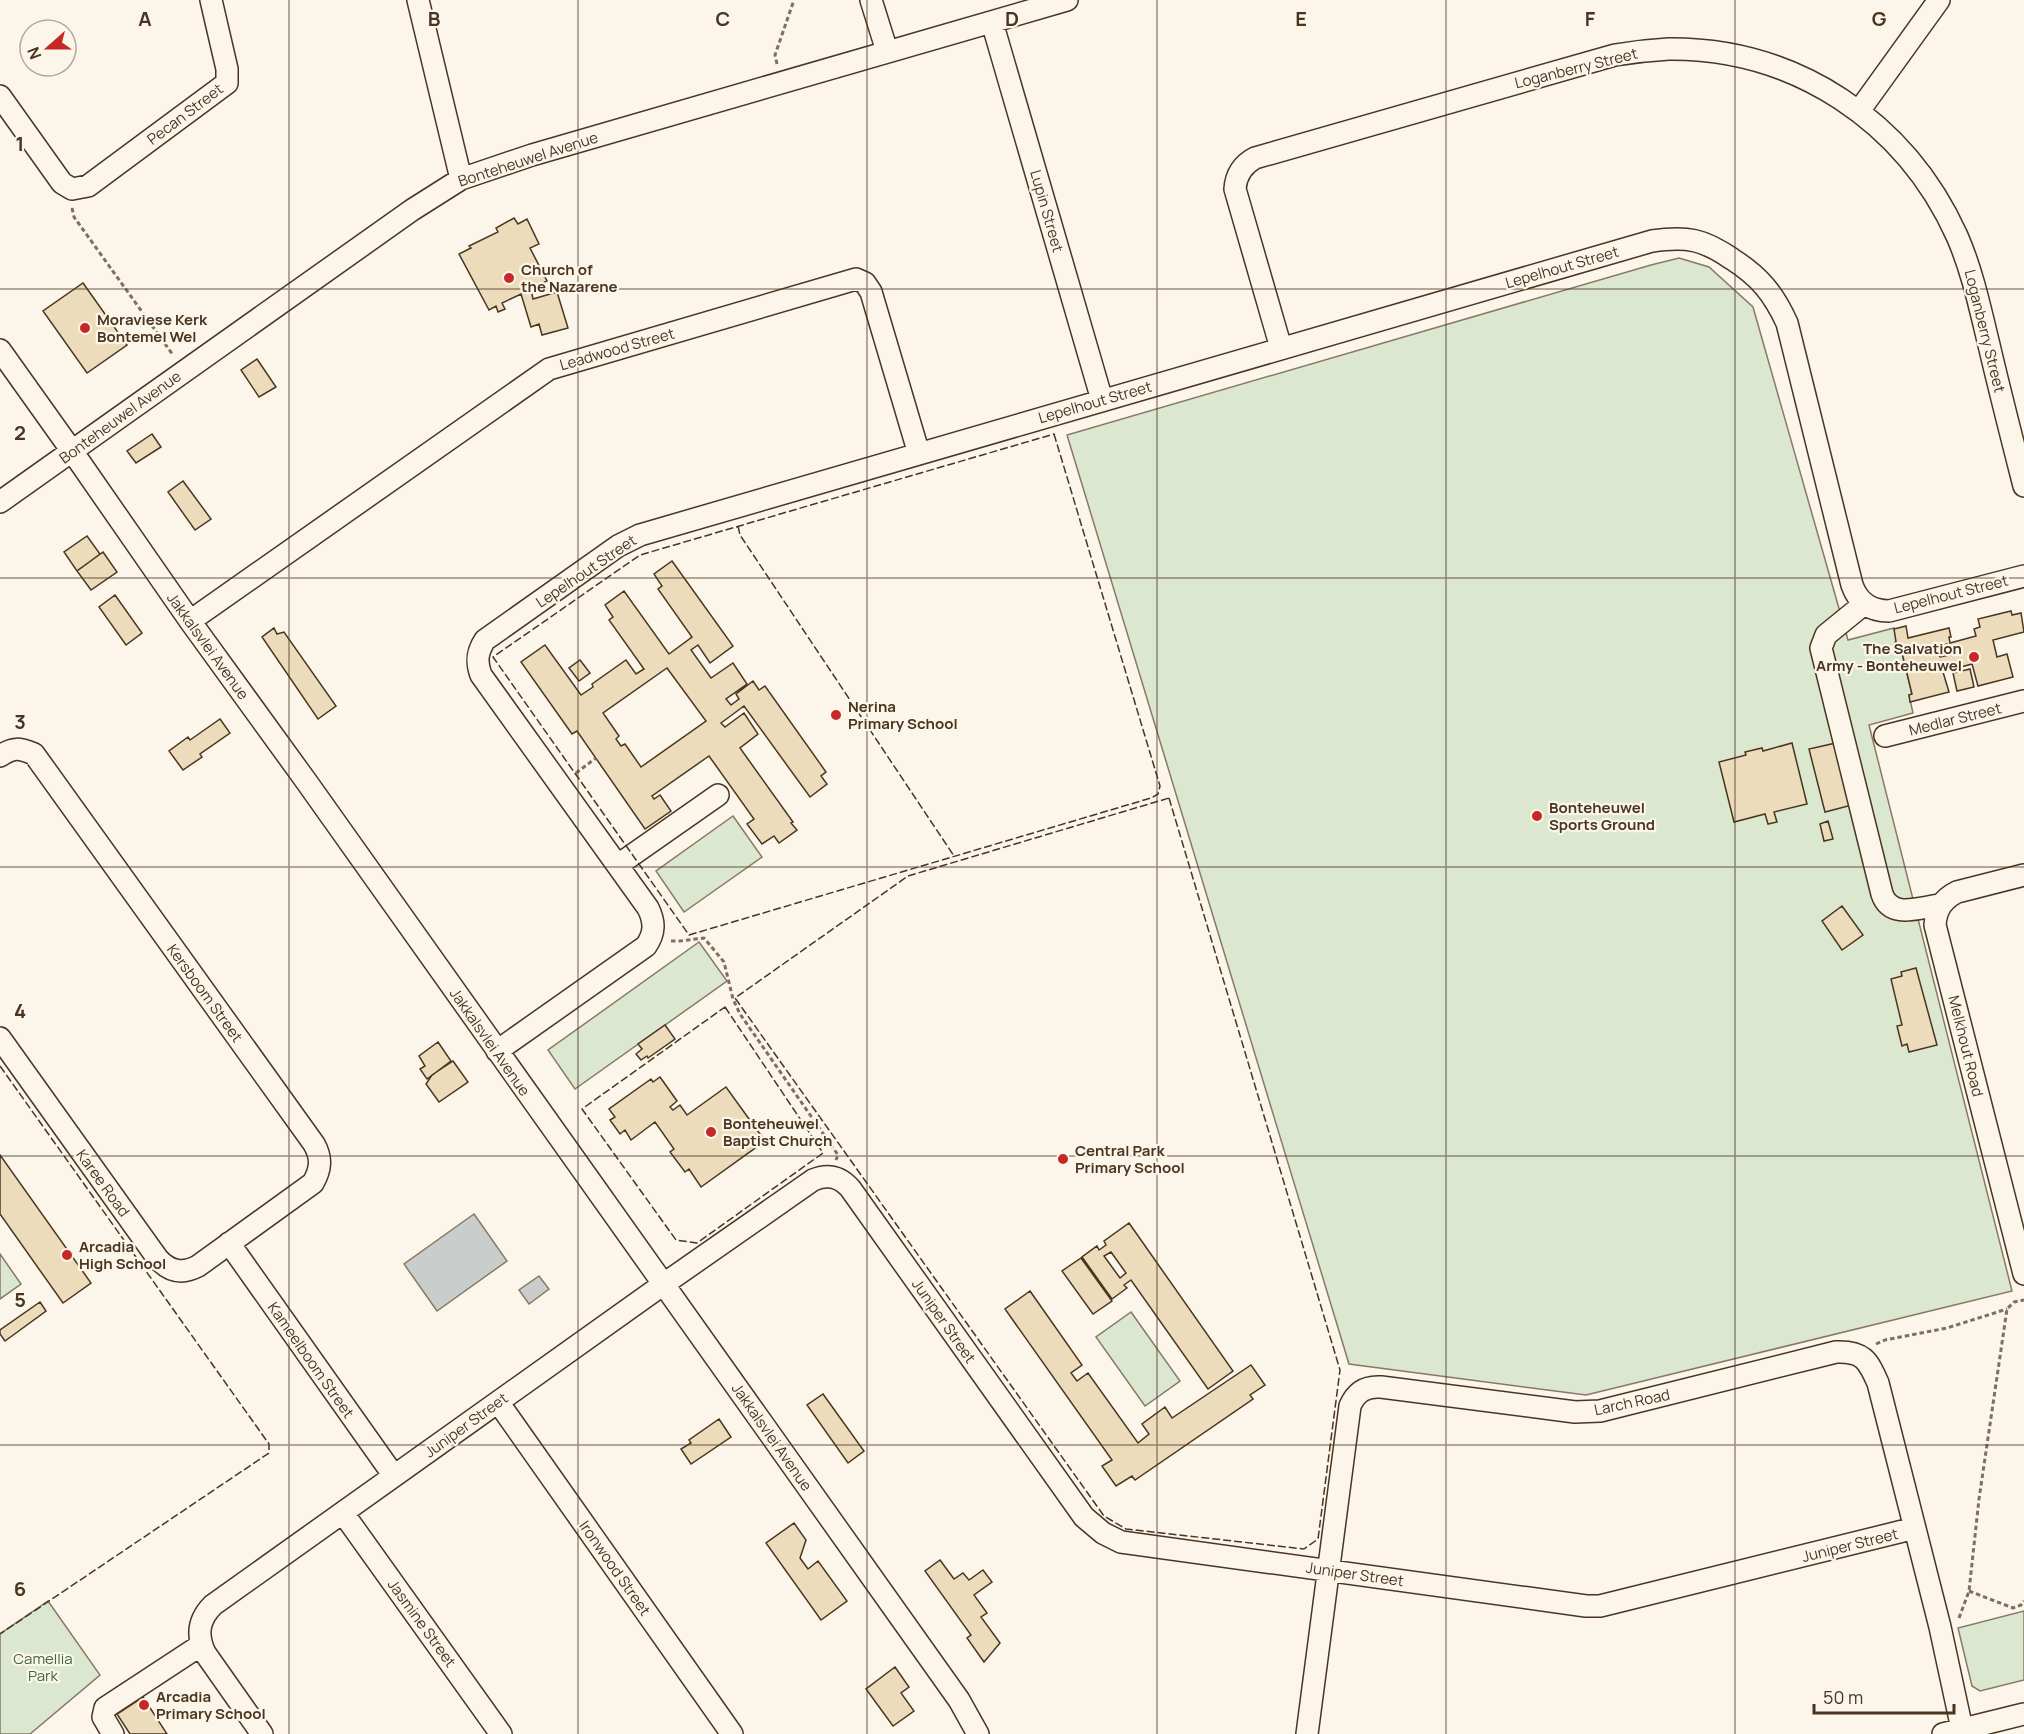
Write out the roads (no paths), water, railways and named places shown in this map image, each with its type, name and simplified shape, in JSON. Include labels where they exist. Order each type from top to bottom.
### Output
[{"type":"street","name":"Pecan Street","points":[[0,96],[71,196],[88,186],[227,83],[227,69],[211,0]]},
{"type":"street","points":[[418,0],[461,179]]},
{"type":"street","points":[[872,0],[886,51]]},
{"type":"street","name":"Bonteheuwel Avenue","points":[[0,502],[412,210],[461,179],[532,155],[1067,0]]},
{"type":"street","points":[[1859,111],[1939,0]]},
{"type":"street","name":"Lupin Street","points":[[992,22],[1102,400]]},
{"type":"street","name":"Loganberry Street","points":[[1281,348],[1235,189],[1239,174],[1248,162],[1255,158],[1589,62],[1641,51],[1694,50],[1747,58],[1809,81],[1859,111],[1895,142],[1932,189],[1958,237],[1975,288],[2024,486]]},
{"type":"street","name":"Lepelhout Street","points":[[497,1051],[640,951],[651,939],[654,923],[652,915],[618,865],[481,675],[477,660],[478,652],[486,640],[618,546],[639,535],[1652,241],[1681,239],[1712,245],[1754,273],[1779,306],[1787,323],[1852,585],[1864,604],[1880,611],[1889,611],[2024,576]]},
{"type":"street","name":"Leadwood Street","points":[[190,621],[549,369],[856,279],[865,283],[872,292],[919,454]]},
{"type":"street","name":"Jakkalsvlei Avenue","points":[[1,353],[959,1700],[978,1734]]},
{"type":"street","points":[[1864,604],[1826,634],[1821,648],[1886,903],[1896,910],[1904,911],[1941,905],[1950,895],[1957,892],[2024,875]]},
{"type":"street","name":"Medlar Street","points":[[1885,736],[2024,701]]},
{"type":"street","name":"Kersboom Street","points":[[0,756],[20,748],[34,754],[318,1151],[320,1167],[313,1183],[229,1243]]},
{"type":"street","points":[[618,865],[718,795]]},
{"type":"street","name":"Melkhout Road","points":[[1941,905],[1935,925],[2024,1275]]},
{"type":"street","name":"Karee Road","points":[[0,1038],[163,1264],[176,1271],[191,1269],[229,1243]]},
{"type":"street","name":"Juniper Street","points":[[201,1645],[202,1619],[213,1605],[813,1180],[832,1176],[850,1188],[1077,1507],[1093,1526],[1112,1538],[1131,1544],[1600,1606],[1915,1528]]},
{"type":"street","name":"Kameelboom Street","points":[[229,1243],[394,1476]]},
{"type":"street","name":"Larch Road","points":[[1307,1734],[1350,1406],[1356,1395],[1366,1389],[1381,1387],[1575,1412],[1600,1411],[1836,1352],[1858,1354],[1870,1364],[1878,1383],[1915,1528]]},
{"type":"street","name":"Ironwood Street","points":[[498,1402],[732,1734]]},
{"type":"street","name":"Jasmine Street","points":[[343,1513],[501,1734]]},
{"type":"street","points":[[1915,1528],[1940,1628],[1953,1732],[2024,1714]]},
{"type":"street","points":[[113,1734],[103,1717],[105,1708],[201,1645],[262,1734]]},
{"type":"place","name":"Church of the Nazarene","points":[[509,278]]},
{"type":"place","name":"Moraviese Kerk Bontemel Wel","points":[[85,328]]},
{"type":"place","name":"The Salvation Army - Bonteheuwel","points":[[1974,657]]},
{"type":"place","name":"Nerina Primary School","points":[[836,715]]},
{"type":"place","name":"Bonteheuwel Sports Ground","points":[[1537,816]]},
{"type":"place","name":"Bonteheuwel Baptist Church","points":[[711,1132]]},
{"type":"place","name":"Central Park Primary School","points":[[1063,1159]]},
{"type":"place","name":"Arcadia High School","points":[[67,1255]]},
{"type":"place","name":"Arcadia Primary School","points":[[144,1705]]},
{"type":"park label","name":"Camellia Park","points":[[43,1666]]}]
